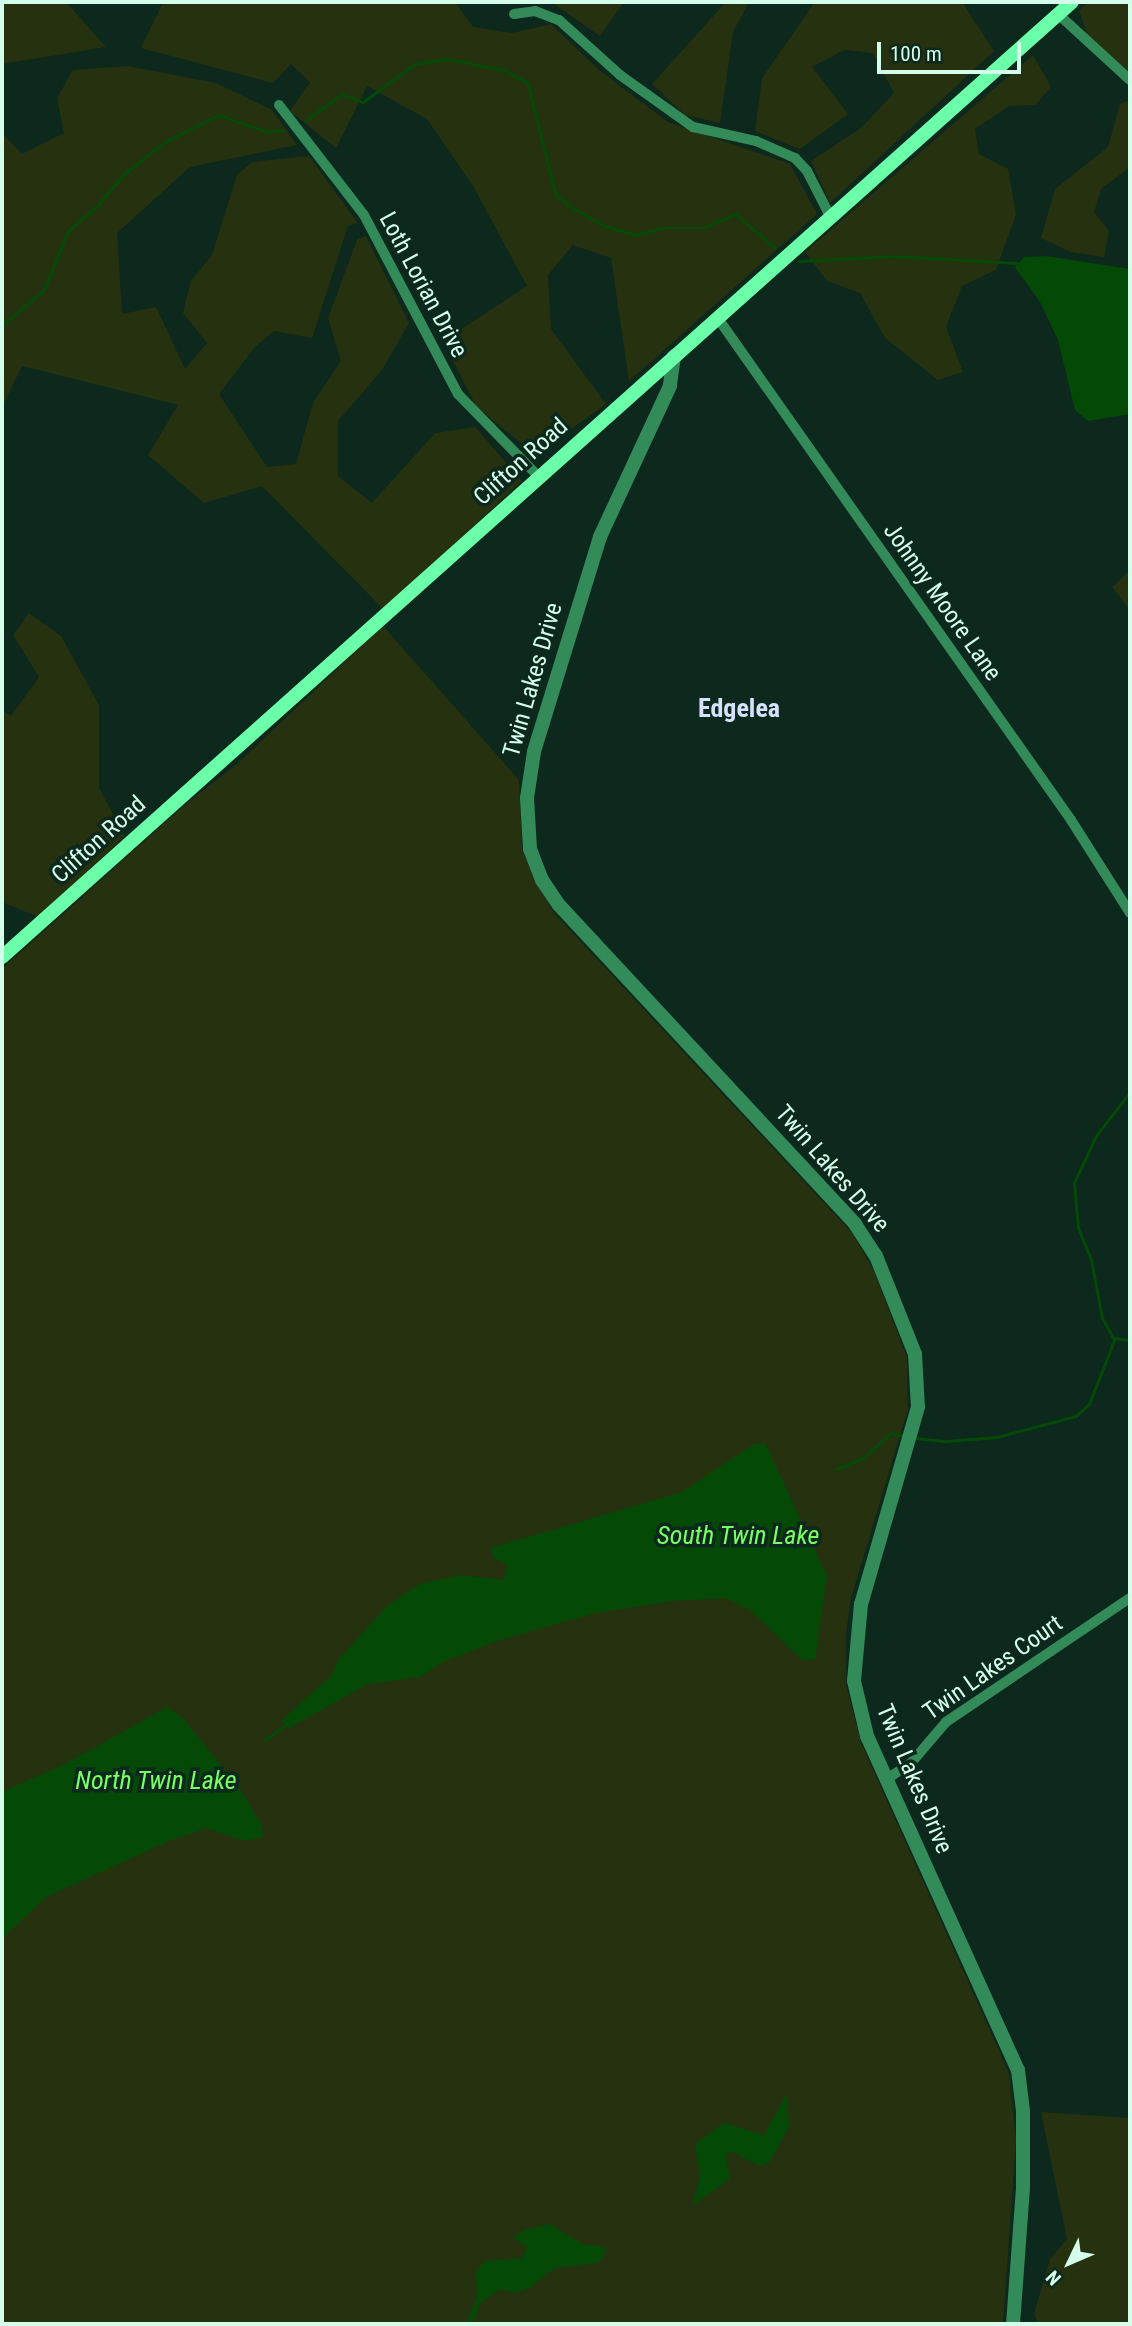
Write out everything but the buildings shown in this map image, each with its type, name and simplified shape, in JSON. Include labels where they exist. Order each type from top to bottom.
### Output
[{"type":"main road","name":"Clifton Road","points":[[2,957],[1072,2]]},
{"type":"street","points":[[514,14],[535,11],[559,20],[620,75],[693,127],[756,141],[795,158],[807,171],[830,216]]},
{"type":"street","points":[[1058,14],[1130,80]]},
{"type":"street","name":"Loth Lorian Drive","points":[[279,105],[364,215],[458,394],[539,477]]},
{"type":"street","name":"Johnny Moore Lane","points":[[717,317],[1077,830],[1130,912]]},
{"type":"street","name":"Twin Lakes Drive","points":[[674,356],[670,386],[600,537],[534,752],[527,798],[530,849],[542,880],[559,905],[868,1242],[918,1365],[914,1427],[869,1571],[853,1650],[860,1713],[1018,2070],[1023,2111],[1023,2188],[1013,2324]]},
{"type":"street","name":"Twin Lakes Court","points":[[887,1779],[911,1763],[946,1722],[1130,1598]]},
{"type":"shaded area","points":[[2,2],[66,2],[106,47],[2,64]]},
{"type":"shaded area","points":[[163,2],[455,2],[473,27],[512,33],[551,24],[599,70],[668,122],[790,164],[817,214],[629,381],[611,258],[573,245],[548,275],[551,329],[606,404],[535,455],[476,406],[443,341],[527,286],[473,186],[427,119],[367,86],[336,148],[290,111],[310,82],[291,64],[273,83],[141,48]]},
{"type":"shaded area","points":[[551,2],[624,2],[600,36]]},
{"type":"shaded area","points":[[726,2],[749,2],[733,32],[720,123],[685,115],[652,84]]},
{"type":"shaded area","points":[[815,2],[962,2],[994,51],[830,203],[811,161],[861,128],[894,93],[873,53],[844,50],[812,67],[848,114],[800,149],[755,131],[762,78]]},
{"type":"shaded area","points":[[1089,2],[1130,2],[1130,73],[1088,37],[1079,10]]},
{"type":"shaded area","points":[[1033,55],[1051,87],[1035,105],[1009,106],[975,129],[979,154],[1008,169],[1016,214],[996,270],[962,286],[946,327],[963,372],[938,380],[885,338],[860,293],[827,281],[805,252]]},
{"type":"shaded area","points":[[128,66],[216,83],[272,110],[297,145],[190,167],[117,233],[122,314],[156,307],[185,369],[207,343],[183,313],[191,281],[212,255],[237,175],[252,162],[309,156],[358,223],[348,226],[312,338],[274,331],[255,347],[219,394],[267,467],[296,464],[313,403],[341,361],[328,318],[357,240],[366,236],[409,323],[382,370],[338,421],[338,476],[372,503],[435,433],[475,427],[522,481],[384,610],[262,486],[204,503],[148,455],[178,405],[22,366],[2,407],[2,133],[22,154],[64,133],[57,98],[73,70]]},
{"type":"shaded area","points":[[1130,100],[1130,167],[1101,189],[1094,212],[1109,231],[1104,257],[1071,252],[1041,238],[1055,189],[1108,147],[1120,104]]},
{"type":"shaded area","points":[[1130,570],[1130,610],[1112,587]]},
{"type":"shaded area","points":[[29,613],[61,636],[99,705],[99,788],[125,836],[38,917],[2,902],[2,710],[11,716],[39,677],[13,635]]},
{"type":"shaded area","points":[[383,626],[519,780],[522,848],[534,880],[554,913],[853,1234],[874,1271],[907,1358],[908,1409],[851,1598],[846,1633],[846,1684],[861,1743],[1009,2073],[1016,2140],[1003,2324],[2,2324],[2,969],[187,803],[237,764]]},
{"type":"shaded area","points":[[1041,2112],[1130,2118],[1130,2324],[1039,2324],[1034,2314],[1050,2259],[1067,2239]]},
{"type":"water","points":[[1046,256],[1130,269],[1130,414],[1088,421],[1075,410],[1058,340],[1040,302],[1015,267],[1024,257]]},
{"type":"water","name":"South Twin Lake","points":[[765,1443],[827,1576],[815,1659],[802,1660],[750,1610],[725,1598],[673,1601],[595,1613],[497,1641],[443,1662],[420,1677],[368,1684],[289,1728],[281,1721],[332,1675],[338,1660],[388,1605],[420,1584],[460,1575],[504,1580],[507,1565],[494,1558],[491,1548],[682,1492],[754,1444]]},
{"type":"water","name":"North Twin Lake","points":[[167,1707],[182,1717],[238,1786],[261,1823],[263,1837],[244,1841],[206,1828],[169,1841],[46,1897],[2,1939],[2,1792],[67,1763]]},
{"type":"water","points":[[787,2093],[789,2126],[770,2162],[759,2166],[732,2151],[726,2155],[730,2179],[692,2206],[700,2177],[695,2144],[724,2123],[764,2135]]},
{"type":"water","points":[[550,2224],[582,2244],[605,2247],[604,2257],[597,2263],[555,2268],[529,2288],[514,2293],[500,2289],[479,2304],[475,2319],[466,2324],[477,2296],[476,2271],[485,2261],[522,2258],[527,2247],[513,2238],[523,2230]]},
{"type":"waterway","points":[[306,120],[342,94],[363,102],[415,64],[448,59],[504,70],[528,83],[556,195],[573,208],[605,226],[636,235],[662,228],[703,228],[736,214],[775,248]]},
{"type":"waterway","points":[[2,325],[44,290],[68,231],[96,207],[124,174],[165,142],[219,115],[268,132],[283,130]]},
{"type":"waterway","points":[[799,261],[895,256],[1017,263]]},
{"type":"waterway","points":[[1114,1340],[1102,1318],[1091,1260],[1078,1228],[1074,1183],[1096,1136],[1130,1092]]},
{"type":"waterway","points":[[915,1438],[946,1441],[997,1437],[1076,1416],[1089,1404],[1115,1338],[1130,1340]]},
{"type":"waterway","points":[[836,1469],[862,1459],[891,1433],[905,1436]]},
{"type":"waterway","points":[[265,1740],[288,1723]]},
{"type":"district","name":"Edgelea","points":[[739,709]]}]
